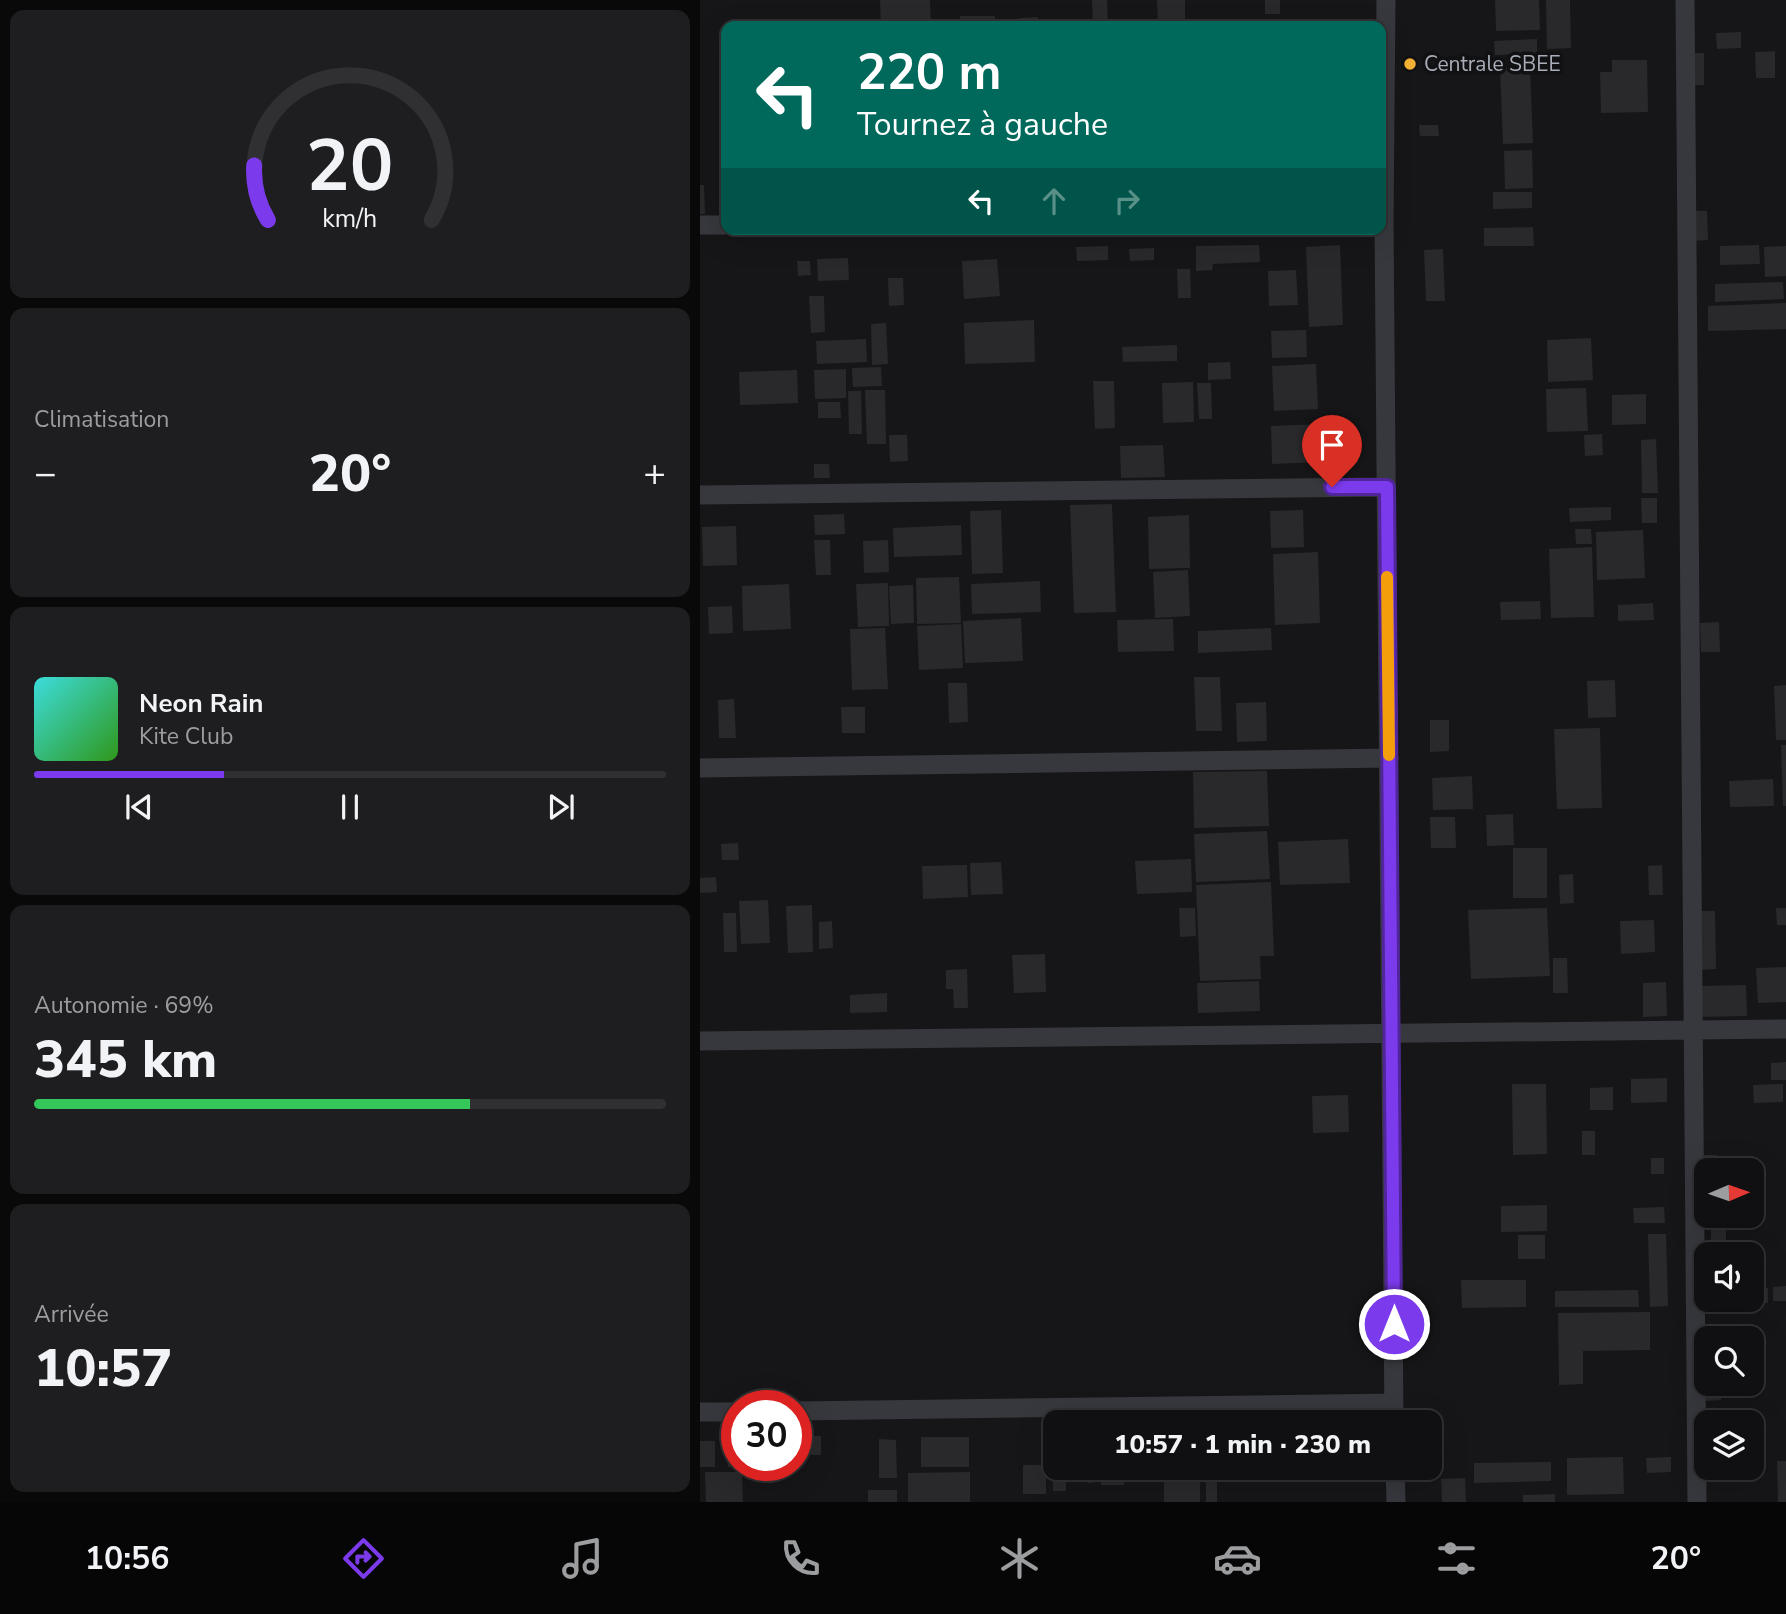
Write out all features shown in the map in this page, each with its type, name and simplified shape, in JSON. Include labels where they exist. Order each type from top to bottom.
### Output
[{"type":"street","points":[[1386,0],[1386,21]]},
{"type":"street","points":[[1685,0],[1697,1502]]},
{"type":"street","points":[[700,225],[721,225]]},
{"type":"street","points":[[1382,235],[1387,487],[1394,1410]]},
{"type":"street","points":[[700,495],[1387,487]]},
{"type":"street","points":[[700,768],[1389,758]]},
{"type":"street","points":[[700,1041],[1786,1029]]},
{"type":"street","points":[[812,1411],[1043,1412]]},
{"type":"street","points":[[700,1412],[721,1412]]},
{"type":"street","points":[[1395,1480],[1395,1502]]},
{"type":"building","points":[[880,0],[930,0],[931,21],[881,21]]},
{"type":"building","points":[[1092,0],[1107,0],[1108,21],[1093,21]]},
{"type":"building","points":[[1157,0],[1185,0],[1185,21],[1158,21]]},
{"type":"building","points":[[1265,0],[1280,0],[1280,14],[1265,14]]},
{"type":"building","points":[[1495,0],[1539,0],[1540,30],[1496,31]]},
{"type":"building","points":[[1546,0],[1570,0],[1571,48],[1547,49]]},
{"type":"building","points":[[960,16],[995,16],[995,21],[960,21]]},
{"type":"building","points":[[1038,17],[1038,21],[1019,21],[1019,18]]},
{"type":"building","points":[[1741,32],[1741,48],[1717,49],[1716,33]]},
{"type":"building","points":[[1537,39],[1537,53],[1495,55],[1494,41]]},
{"type":"building","points":[[1775,51],[1775,78],[1756,78],[1755,52]]},
{"type":"building","points":[[1693,53],[1704,53],[1704,85],[1694,85]]},
{"type":"building","points":[[1612,60],[1647,60],[1648,112],[1601,113],[1600,72],[1612,72]]},
{"type":"building","points":[[1530,67],[1533,143],[1503,144],[1500,68]]},
{"type":"building","points":[[1419,125],[1438,125],[1439,136],[1420,136]]},
{"type":"building","points":[[1532,150],[1533,188],[1505,189],[1504,151]]},
{"type":"building","points":[[700,185],[704,185],[705,214],[700,214]]},
{"type":"building","points":[[1493,192],[1532,192],[1532,208],[1493,209]]},
{"type":"building","points":[[1691,211],[1707,211],[1708,240],[1692,241]]},
{"type":"building","points":[[1533,227],[1534,246],[1484,246],[1484,228]]},
{"type":"building","points":[[1259,245],[1260,262],[1213,264],[1212,270],[1196,271],[1196,246]]},
{"type":"building","points":[[1340,245],[1343,325],[1309,327],[1306,247]]},
{"type":"building","points":[[1759,245],[1760,264],[1720,265],[1720,246]]},
{"type":"building","points":[[1108,246],[1108,260],[1077,261],[1076,247]]},
{"type":"building","points":[[1786,246],[1786,276],[1765,277],[1764,247]]},
{"type":"building","points":[[1154,248],[1154,260],[1130,261],[1129,249]]},
{"type":"building","points":[[1443,249],[1445,301],[1426,301],[1424,250]]},
{"type":"building","points":[[848,258],[849,280],[818,281],[817,259]]},
{"type":"building","points":[[997,259],[1000,296],[964,299],[962,261]]},
{"type":"building","points":[[797,261],[810,261],[811,275],[798,276]]},
{"type":"building","points":[[1177,269],[1190,269],[1191,298],[1178,298]]},
{"type":"building","points":[[1296,270],[1298,305],[1269,306],[1268,271]]},
{"type":"building","points":[[888,278],[903,278],[904,305],[889,306]]},
{"type":"building","points":[[1783,282],[1784,299],[1715,302],[1715,284]]},
{"type":"building","points":[[809,296],[824,296],[825,332],[811,333]]},
{"type":"building","points":[[1786,303],[1786,329],[1708,331],[1708,306]]},
{"type":"building","points":[[1034,320],[1035,362],[965,364],[964,323]]},
{"type":"building","points":[[886,323],[888,364],[872,365],[871,324]]},
{"type":"building","points":[[1306,330],[1307,357],[1272,358],[1271,331]]},
{"type":"building","points":[[1591,338],[1593,380],[1548,382],[1547,340]]},
{"type":"building","points":[[866,339],[867,362],[817,364],[816,341]]},
{"type":"building","points":[[1177,345],[1177,361],[1123,362],[1122,347]]},
{"type":"building","points":[[1230,362],[1231,379],[1208,380],[1208,363]]},
{"type":"building","points":[[1316,364],[1318,409],[1274,411],[1272,366]]},
{"type":"building","points":[[881,367],[882,386],[853,387],[852,368]]},
{"type":"building","points":[[846,369],[846,398],[815,399],[814,370]]},
{"type":"building","points":[[797,370],[798,403],[740,405],[739,372]]},
{"type":"building","points":[[1093,381],[1114,381],[1115,428],[1095,429]]},
{"type":"building","points":[[1193,382],[1194,422],[1163,423],[1162,383]]},
{"type":"building","points":[[1197,383],[1211,383],[1212,419],[1199,419]]},
{"type":"building","points":[[1586,388],[1588,431],[1547,432],[1546,389]]},
{"type":"building","points":[[865,390],[885,390],[886,444],[867,444]]},
{"type":"building","points":[[848,391],[861,391],[862,434],[849,434]]},
{"type":"building","points":[[1646,394],[1646,424],[1612,425],[1612,395]]},
{"type":"building","points":[[818,402],[840,402],[841,418],[818,418]]},
{"type":"building","points":[[1348,423],[1349,461],[1272,464],[1271,426]]},
{"type":"building","points":[[1602,434],[1603,455],[1585,456],[1584,435]]},
{"type":"building","points":[[889,435],[907,435],[908,461],[890,462]]},
{"type":"building","points":[[1656,439],[1658,493],[1642,493],[1641,440]]},
{"type":"building","points":[[1163,445],[1165,477],[1121,478],[1120,446]]},
{"type":"building","points":[[814,464],[829,464],[830,478],[814,478]]},
{"type":"building","points":[[1641,498],[1657,498],[1657,523],[1642,523]]},
{"type":"building","points":[[1112,504],[1116,612],[1074,613],[1070,505]]},
{"type":"building","points":[[1611,507],[1611,520],[1570,522],[1569,508]]},
{"type":"building","points":[[1001,510],[1003,573],[972,574],[970,511]]},
{"type":"building","points":[[1303,510],[1304,547],[1271,548],[1270,511]]},
{"type":"building","points":[[844,514],[845,534],[815,535],[814,515]]},
{"type":"building","points":[[1189,515],[1190,568],[1149,569],[1148,517]]},
{"type":"building","points":[[961,525],[962,555],[894,557],[893,528]]},
{"type":"building","points":[[736,526],[737,565],[703,566],[702,527]]},
{"type":"building","points":[[1575,529],[1591,529],[1592,544],[1576,544]]},
{"type":"building","points":[[1643,530],[1645,578],[1597,580],[1596,532]]},
{"type":"building","points":[[814,540],[830,540],[831,575],[816,575]]},
{"type":"building","points":[[888,540],[889,572],[864,573],[863,541]]},
{"type":"building","points":[[1592,547],[1594,617],[1551,618],[1549,549]]},
{"type":"building","points":[[1318,552],[1320,623],[1275,625],[1273,554]]},
{"type":"building","points":[[1188,570],[1190,616],[1155,618],[1153,572]]},
{"type":"building","points":[[959,577],[961,623],[917,624],[916,578]]},
{"type":"building","points":[[1040,581],[1041,612],[972,614],[971,584]]},
{"type":"building","points":[[888,583],[889,626],[858,627],[856,584]]},
{"type":"building","points":[[789,584],[791,629],[743,631],[742,586]]},
{"type":"building","points":[[913,585],[914,623],[891,624],[889,586]]},
{"type":"building","points":[[1540,601],[1541,619],[1501,620],[1500,602]]},
{"type":"building","points":[[1653,603],[1654,620],[1618,621],[1618,605]]},
{"type":"building","points":[[732,606],[733,633],[709,634],[708,607]]},
{"type":"building","points":[[1021,618],[1023,661],[965,663],[963,621]]},
{"type":"building","points":[[1173,619],[1174,651],[1118,652],[1117,620]]},
{"type":"building","points":[[1719,622],[1720,652],[1701,652],[1700,623]]},
{"type":"building","points":[[961,624],[963,668],[919,670],[917,626]]},
{"type":"building","points":[[885,628],[888,689],[852,690],[850,629]]},
{"type":"building","points":[[1271,628],[1272,650],[1198,653],[1198,631]]},
{"type":"building","points":[[1194,677],[1220,677],[1222,731],[1196,731]]},
{"type":"building","points":[[1615,680],[1616,717],[1588,718],[1587,681]]},
{"type":"building","points":[[948,683],[967,683],[968,722],[949,723]]},
{"type":"building","points":[[1786,685],[1786,740],[1776,740],[1774,686]]},
{"type":"building","points":[[734,699],[736,738],[719,738],[718,700]]},
{"type":"building","points":[[1266,702],[1267,741],[1237,742],[1236,703]]},
{"type":"building","points":[[841,707],[865,707],[865,733],[842,733]]},
{"type":"building","points":[[1430,720],[1449,720],[1449,751],[1430,752]]},
{"type":"building","points":[[1600,728],[1602,808],[1557,809],[1554,729]]},
{"type":"building","points":[[1781,745],[1786,745],[1786,806],[1783,806]]},
{"type":"building","points":[[1267,771],[1269,826],[1194,828],[1193,772]]},
{"type":"building","points":[[1472,776],[1473,809],[1433,810],[1432,778]]},
{"type":"building","points":[[1773,779],[1774,806],[1730,807],[1729,781]]},
{"type":"building","points":[[1513,814],[1514,845],[1487,846],[1486,815]]},
{"type":"building","points":[[1430,817],[1455,817],[1456,848],[1431,848]]},
{"type":"building","points":[[1267,831],[1270,879],[1196,882],[1194,834]]},
{"type":"building","points":[[1348,839],[1350,883],[1280,885],[1278,842]]},
{"type":"building","points":[[738,843],[739,860],[722,860],[721,844]]},
{"type":"building","points":[[1513,848],[1547,848],[1547,898],[1513,898]]},
{"type":"building","points":[[1191,859],[1192,892],[1137,894],[1135,861]]},
{"type":"building","points":[[1001,862],[1003,894],[971,895],[970,863]]},
{"type":"building","points":[[967,865],[968,897],[923,899],[922,866]]},
{"type":"building","points":[[1662,865],[1663,895],[1649,895],[1648,866]]},
{"type":"building","points":[[1573,874],[1574,903],[1560,904],[1559,875]]},
{"type":"building","points":[[716,877],[717,892],[700,893],[700,878]]},
{"type":"building","points":[[1271,882],[1274,956],[1260,956],[1261,979],[1200,981],[1196,885]]},
{"type":"building","points":[[768,900],[770,943],[741,944],[739,901]]},
{"type":"building","points":[[812,905],[813,952],[788,953],[786,906]]},
{"type":"building","points":[[1179,908],[1195,908],[1196,936],[1180,937]]},
{"type":"building","points":[[1547,908],[1550,976],[1471,979],[1468,910]]},
{"type":"building","points":[[1776,908],[1786,908],[1786,925],[1777,925]]},
{"type":"building","points":[[1698,911],[1715,911],[1716,969],[1700,970]]},
{"type":"building","points":[[723,913],[736,913],[737,952],[724,952]]},
{"type":"building","points":[[1654,920],[1655,952],[1621,954],[1620,921]]},
{"type":"building","points":[[832,921],[833,948],[819,949],[819,922]]},
{"type":"building","points":[[1045,954],[1046,992],[1014,993],[1012,955]]},
{"type":"building","points":[[1553,958],[1567,958],[1568,993],[1553,993]]},
{"type":"building","points":[[1786,967],[1786,1002],[1758,1003],[1756,968]]},
{"type":"building","points":[[967,969],[968,1008],[954,1008],[953,989],[946,989],[946,970]]},
{"type":"building","points":[[1259,981],[1260,1011],[1198,1013],[1197,983]]},
{"type":"building","points":[[1666,982],[1667,1016],[1643,1017],[1643,983]]},
{"type":"building","points":[[1746,985],[1747,1016],[1700,1017],[1699,986]]},
{"type":"building","points":[[887,993],[887,1012],[850,1013],[850,995]]},
{"type":"building","points":[[1786,1062],[1786,1080],[1771,1080],[1771,1063]]},
{"type":"building","points":[[1667,1078],[1667,1102],[1631,1103],[1631,1079]]},
{"type":"building","points":[[1512,1084],[1546,1084],[1547,1154],[1513,1155]]},
{"type":"building","points":[[1783,1084],[1783,1102],[1754,1103],[1753,1085]]},
{"type":"building","points":[[1613,1087],[1613,1110],[1590,1110],[1590,1088]]},
{"type":"building","points":[[1348,1095],[1349,1132],[1313,1133],[1312,1096]]},
{"type":"building","points":[[1582,1131],[1595,1131],[1595,1155],[1582,1155]]},
{"type":"building","points":[[1704,1155],[1717,1155],[1717,1158],[1704,1158]]},
{"type":"building","points":[[1651,1158],[1664,1158],[1664,1174],[1651,1174]]},
{"type":"building","points":[[1547,1205],[1547,1231],[1501,1232],[1501,1206]]},
{"type":"building","points":[[1664,1207],[1665,1223],[1634,1223],[1633,1208]]},
{"type":"building","points":[[1711,1228],[1726,1228],[1726,1242],[1711,1242]]},
{"type":"building","points":[[1648,1234],[1666,1234],[1668,1306],[1650,1307]]},
{"type":"building","points":[[1518,1235],[1545,1235],[1545,1259],[1518,1259]]},
{"type":"building","points":[[1461,1280],[1526,1280],[1526,1307],[1462,1308]]},
{"type":"building","points":[[1786,1286],[1786,1301],[1773,1301],[1773,1287]]},
{"type":"building","points":[[1764,1288],[1768,1288],[1768,1303],[1764,1303]]},
{"type":"building","points":[[1638,1290],[1639,1307],[1555,1307],[1555,1291]]},
{"type":"building","points":[[1650,1312],[1650,1350],[1583,1351],[1583,1384],[1559,1385],[1558,1313]]},
{"type":"building","points":[[1704,1396],[1721,1396],[1721,1400],[1704,1401]]},
{"type":"building","points":[[812,1436],[821,1436],[821,1455],[812,1455]]},
{"type":"building","points":[[921,1437],[969,1437],[969,1467],[921,1467]]},
{"type":"building","points":[[879,1439],[896,1440],[897,1478],[879,1478]]},
{"type":"building","points":[[700,1441],[715,1441],[715,1467],[700,1467]]},
{"type":"building","points":[[1623,1457],[1624,1494],[1567,1495],[1567,1458]]},
{"type":"building","points":[[1671,1457],[1671,1472],[1647,1473],[1646,1458]]},
{"type":"building","points":[[1777,1461],[1786,1461],[1786,1502],[1778,1502]]},
{"type":"building","points":[[1551,1462],[1551,1481],[1474,1483],[1474,1463]]},
{"type":"building","points":[[1023,1465],[1043,1465],[1046,1494],[1023,1494]]},
{"type":"building","points":[[705,1472],[721,1472],[721,1481],[742,1481],[743,1502],[706,1502]]},
{"type":"building","points":[[970,1472],[970,1502],[908,1502],[908,1473]]},
{"type":"building","points":[[1465,1478],[1466,1502],[1442,1502],[1442,1479]]},
{"type":"building","points":[[1053,1480],[1066,1480],[1066,1491],[1053,1491]]},
{"type":"building","points":[[1101,1480],[1124,1480],[1124,1485],[1101,1485]]},
{"type":"building","points":[[1164,1480],[1200,1480],[1200,1502],[1164,1502]]},
{"type":"building","points":[[1206,1480],[1217,1480],[1217,1502],[1206,1502]]},
{"type":"building","points":[[868,1490],[897,1490],[897,1502],[868,1502]]},
{"type":"building","points":[[1555,1494],[1555,1502],[1523,1502],[1523,1495]]},
{"type":"slow traffic","points":[[1387,577],[1389,755]]},
{"type":"place","name":"Centrale SBEE","points":[[1410,64]]},
{"type":"route","points":[[1332,487],[1387,487],[1394,1324]]}]
